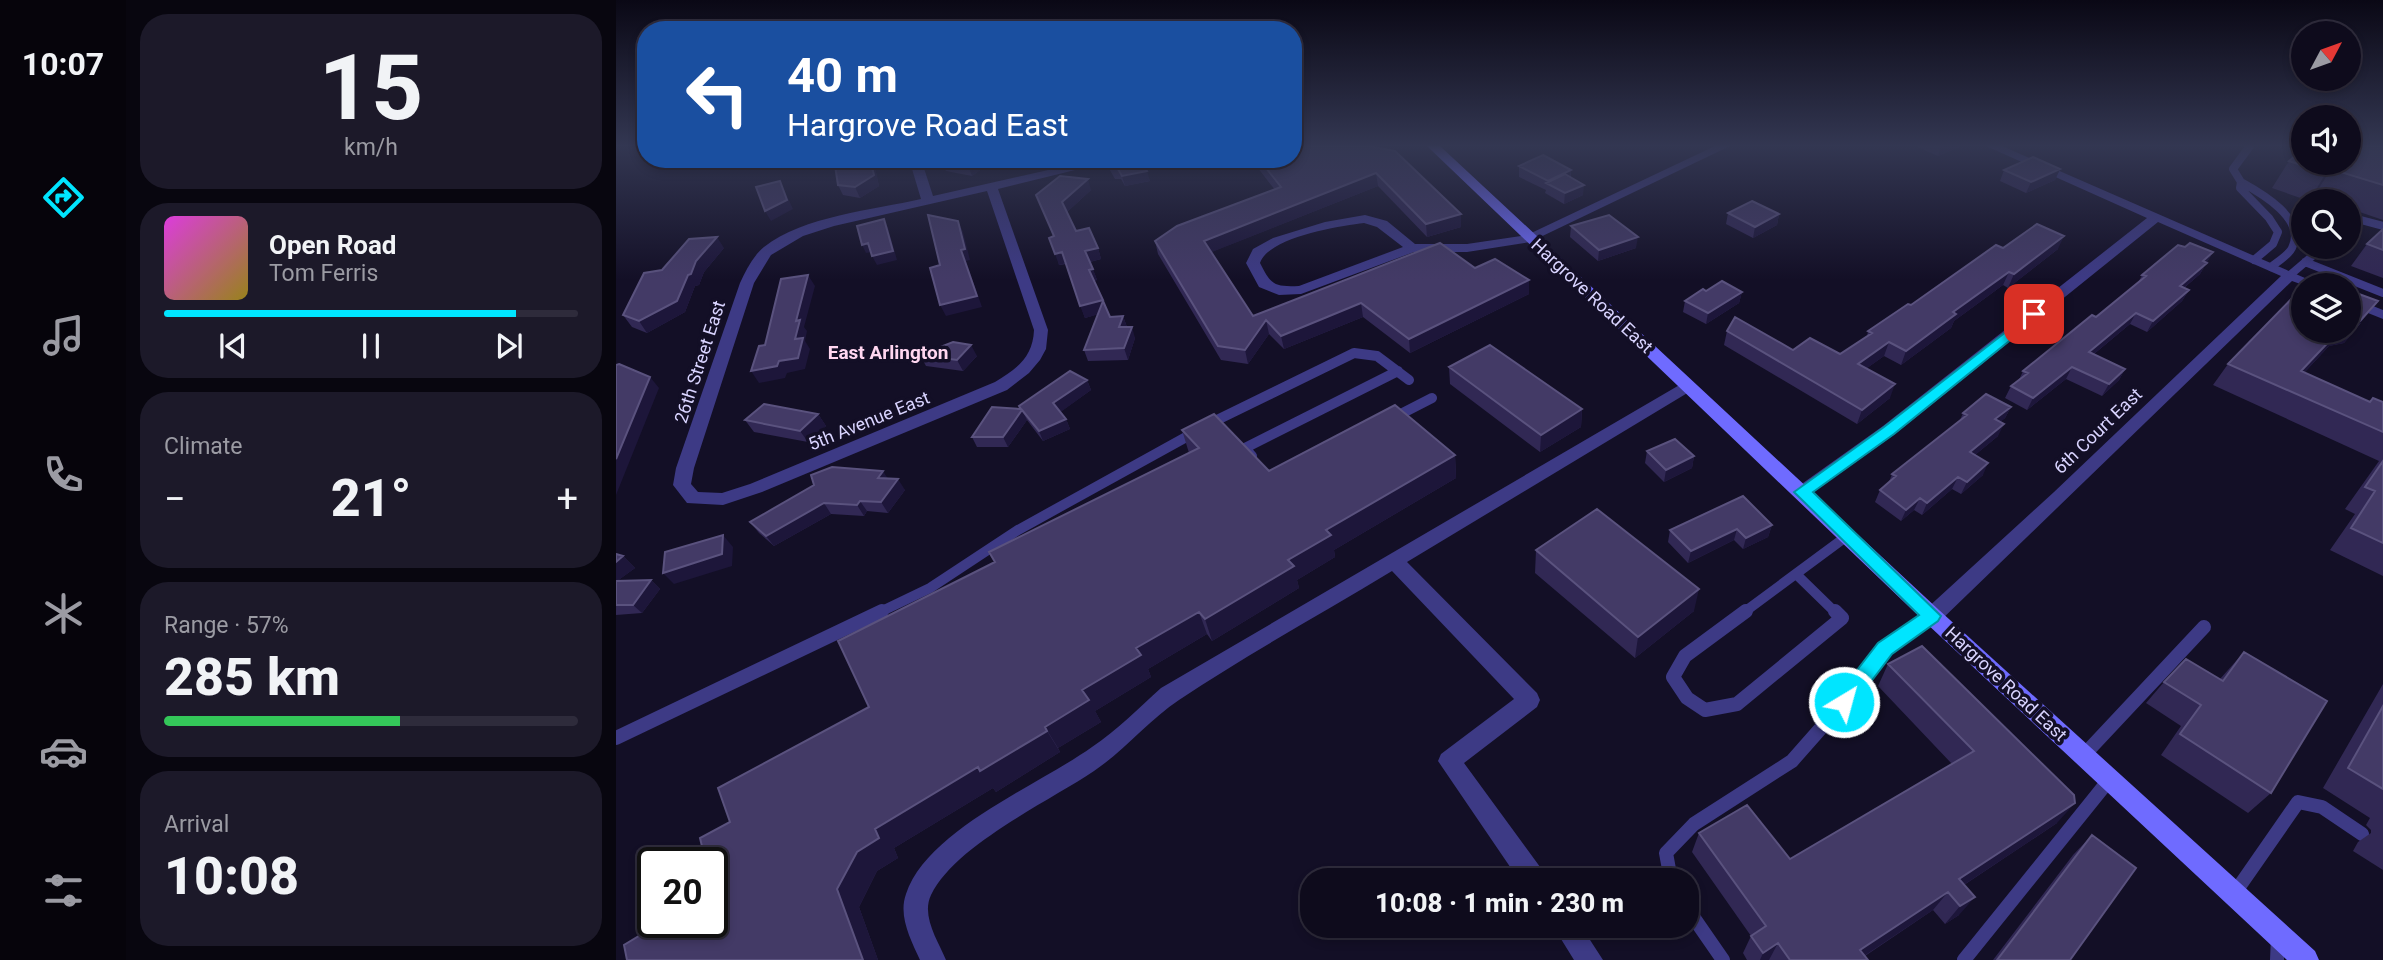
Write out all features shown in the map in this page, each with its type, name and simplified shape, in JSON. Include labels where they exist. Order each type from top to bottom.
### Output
[{"type":"main road","name":"Hargrove Road East","points":[[1481,191],[1932,616],[2306,960]]},
{"type":"street","points":[[925,191],[928,201],[970,191]]},
{"type":"street","name":"5th Avenue East","points":[[708,498],[723,499],[756,488],[950,408],[1000,386],[1022,373],[1037,358],[1042,343],[1041,330],[992,191]]},
{"type":"street","points":[[1412,248],[1382,224],[1365,219],[1346,219],[1273,244],[1258,252],[1253,263],[1264,284],[1279,291],[1301,290],[1412,248],[1467,248],[1530,237],[1622,191]]},
{"type":"street","points":[[2093,191],[2290,275]]},
{"type":"street","name":"26th Street East","points":[[708,498],[693,498],[682,485],[685,468],[757,260],[789,238],[833,223],[928,201]]},
{"type":"street","points":[[1802,492],[1889,430],[2155,218]]},
{"type":"street","name":"6th Court East","points":[[1932,616],[2070,488],[2290,275]]},
{"type":"street","points":[[2361,306],[2383,315]]},
{"type":"street","points":[[933,960],[919,925],[915,906],[922,883],[946,854],[1100,754],[1169,695],[1688,386]]},
{"type":"street","points":[[1394,561],[1529,700],[1449,761],[1525,868]]},
{"type":"street","points":[[1574,938],[1590,960]]},
{"type":"lane","points":[[2242,191],[2263,209],[2278,232],[2273,244],[2254,260]]},
{"type":"lane","points":[[2259,191],[2289,220],[2294,241],[2292,248],[2271,267]]},
{"type":"lane","points":[[2361,220],[2383,226]]},
{"type":"lane","points":[[2290,275],[2308,259]]},
{"type":"lane","points":[[2305,261],[2383,293]]},
{"type":"lane","points":[[616,738],[930,588],[1018,530],[1217,420],[1354,353],[1367,351],[1378,354],[1409,380]]},
{"type":"lane","points":[[1245,448],[1398,371]]},
{"type":"lane","points":[[1384,423],[1432,398]]},
{"type":"lane","points":[[1217,420],[1226,429]]},
{"type":"lane","points":[[1236,439],[1260,464]]},
{"type":"lane","points":[[1797,575],[1842,618],[1737,704],[1705,710],[1687,698],[1672,677],[1685,656],[1847,536]]},
{"type":"lane","points":[[1669,868],[1666,853],[1694,824],[1792,761],[1844,702],[1885,648],[1932,616]]},
{"type":"lane","points":[[2083,756],[2204,627]]},
{"type":"lane","points":[[1964,960],[2109,780]]},
{"type":"lane","points":[[2234,894],[2298,802],[2322,807],[2362,834]]},
{"type":"lane","points":[[1699,925],[1723,960]]},
{"type":"lane","points":[[2277,960],[2278,934]]},
{"type":"building","points":[[757,191],[784,191],[787,200],[765,211]]},
{"type":"building","points":[[1041,191],[1075,191],[1062,202],[1076,231],[1089,228],[1098,248],[1085,251],[1093,269],[1089,270],[1103,300],[1080,306],[1062,252],[1055,254],[1049,238],[1054,236],[1036,195]]},
{"type":"building","points":[[1271,191],[1331,191],[1204,241],[1253,316],[1440,243],[1475,268],[1495,259],[1529,280],[1409,339],[1361,303],[1281,336],[1266,320],[1245,350],[1218,346],[1155,241],[1177,226]]},
{"type":"building","points":[[1393,191],[1437,191],[1461,214],[1426,224]]},
{"type":"building","points":[[1752,201],[1779,214],[1755,227],[1728,213]]},
{"type":"building","points":[[928,215],[958,221],[965,249],[961,250],[977,296],[940,305],[930,268],[940,265]]},
{"type":"building","points":[[1609,215],[1638,237],[1599,250],[1571,226]]},
{"type":"building","points":[[884,219],[893,251],[872,256],[868,243],[862,245],[857,226]]},
{"type":"building","points":[[2037,224],[2064,236],[2014,274],[2009,272],[1953,312],[1956,314],[1906,351],[1889,342],[1858,364],[1895,384],[1862,410],[1727,331],[1735,317],[1793,350],[1810,338],[1840,354],[1872,333],[1868,331],[1908,304],[1911,305],[1996,245],[2003,248]]},
{"type":"building","points":[[2383,229],[2383,250],[2367,244]]},
{"type":"building","points":[[717,237],[696,261],[677,301],[639,321],[623,315],[644,273],[662,270],[689,239]]},
{"type":"building","points":[[2190,243],[2213,252],[2203,261],[2207,263],[2180,286],[2189,290],[2153,321],[2136,313],[2089,352],[2125,369],[2109,384],[2072,367],[2033,398],[2011,386],[2028,373],[2023,371],[2092,315],[2096,317],[2146,276],[2142,275],[2178,245],[2185,247]]},
{"type":"building","points":[[808,275],[796,321],[800,320],[795,339],[803,338],[798,358],[779,361],[777,366],[751,371],[759,346],[765,345],[781,279]]},
{"type":"building","points":[[1722,281],[1742,292],[1708,313],[1685,301],[1703,289],[1706,291]]},
{"type":"building","points":[[2361,295],[2378,301],[2361,320]]},
{"type":"building","points":[[2291,299],[2291,343],[2328,343],[2301,371],[2370,402],[2373,398],[2383,402],[2383,432],[2228,364]]},
{"type":"building","points":[[1103,301],[1110,317],[1123,316],[1119,327],[1132,327],[1124,348],[1084,350]]},
{"type":"building","points":[[953,342],[971,345],[957,360],[920,355]]},
{"type":"building","points":[[1490,345],[1582,409],[1541,435],[1449,367]]},
{"type":"building","points":[[616,365],[650,377],[616,459]]},
{"type":"building","points":[[1070,371],[1087,380],[1053,403],[1066,419],[1039,431],[1022,410],[1003,437],[972,437],[992,407],[1021,409],[1019,406]]},
{"type":"building","points":[[1986,394],[2011,407],[1995,419],[2004,424],[1970,452],[1988,463],[1967,482],[1958,477],[1927,503],[1920,498],[1906,510],[1880,490],[1896,476],[1892,474],[1967,415],[1963,413]]},
{"type":"building","points":[[764,404],[818,414],[800,431],[745,420]]},
{"type":"building","points":[[1395,405],[1455,455],[1326,530],[1331,535],[1288,560],[1294,566],[1205,619],[1199,612],[1136,648],[1141,655],[1082,690],[1089,700],[1045,727],[1047,731],[980,771],[978,767],[875,829],[879,838],[857,852],[837,889],[863,960],[627,960],[624,945],[637,937],[728,938],[728,847],[702,847],[700,838],[730,822],[718,788],[869,707],[838,641],[995,562],[989,552],[1199,448],[1182,430],[1214,414],[1269,471]]},
{"type":"building","points":[[1675,439],[1694,456],[1666,470],[1647,451]]},
{"type":"building","points":[[2383,461],[2383,543],[2351,528],[2375,491],[2365,487]]},
{"type":"building","points":[[832,467],[883,471],[878,478],[898,479],[881,502],[860,501],[857,505],[824,503],[766,536],[750,522],[814,485],[811,475]]},
{"type":"building","points":[[1743,496],[1772,525],[1746,538],[1737,529],[1691,551],[1670,530]]},
{"type":"building","points":[[1597,509],[1699,589],[1638,637],[1536,550]]},
{"type":"building","points":[[723,535],[722,554],[663,573],[665,552]]},
{"type":"building","points":[[651,580],[633,605],[616,605],[616,581]]},
{"type":"building","points":[[1922,646],[2074,795],[2075,803],[1959,879],[1975,897],[1960,906],[1948,892],[1860,950],[1868,960],[1790,960],[1778,943],[1763,953],[1751,936],[1766,926],[1699,833],[1747,805],[1790,859],[1974,751],[1888,664]]},
{"type":"building","points":[[2244,652],[2327,701],[2271,793],[2180,734],[2201,705],[2164,682],[2186,659],[2223,681]]},
{"type":"building","points":[[2383,706],[2383,789],[2348,768]]},
{"type":"building","points":[[2092,835],[2136,868],[2070,960],[1997,960]]},
{"type":"district","name":"East Arlington","points":[[888,352]]},
{"type":"route","points":[[1844,702],[1885,648],[1932,616],[1802,492],[1889,430],[2034,314]]}]
